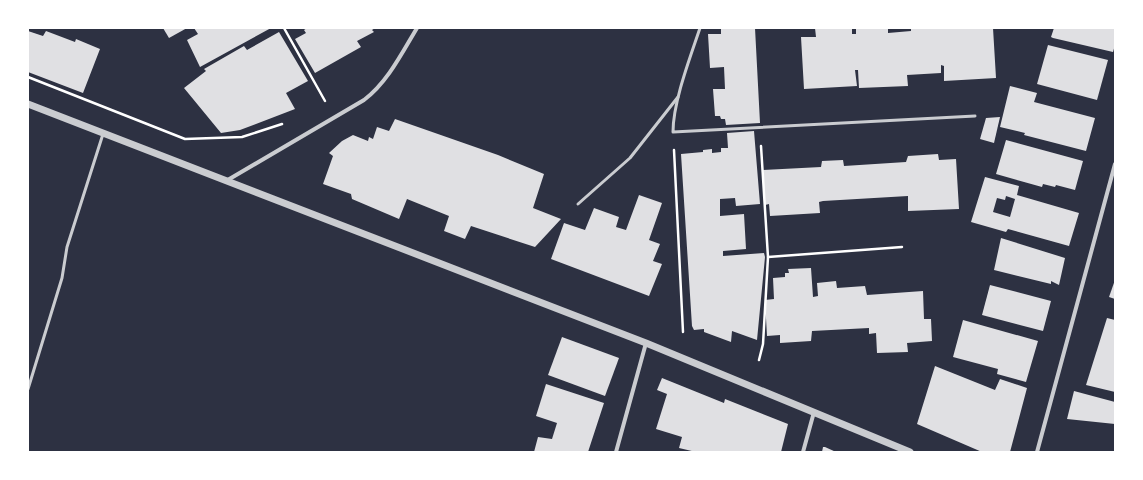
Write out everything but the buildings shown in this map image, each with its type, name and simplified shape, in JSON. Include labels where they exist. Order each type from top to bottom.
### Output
[{"type":"street","points":[[226,181],[364,100],[375,92],[401,55],[417,28]]},
{"type":"street","points":[[28,104],[646,343],[910,452]]},
{"type":"street","points":[[1037,452],[1115,164]]},
{"type":"street","points":[[616,452],[646,343]]},
{"type":"street","points":[[803,452],[814,412]]},
{"type":"lane","points":[[700,28],[679,95],[672,132],[975,116]]},
{"type":"lane","points":[[578,204],[630,158],[679,95]]},
{"type":"lane","points":[[28,390],[62,278],[67,247],[103,134]]},
{"type":"path","points":[[284,28],[326,103]]},
{"type":"path","points":[[28,77],[185,139],[242,137],[284,124]]},
{"type":"path","points":[[759,360],[763,344],[768,257],[760,127]]},
{"type":"path","points":[[672,132],[684,332]]},
{"type":"path","points":[[768,257],[902,247]]}]
